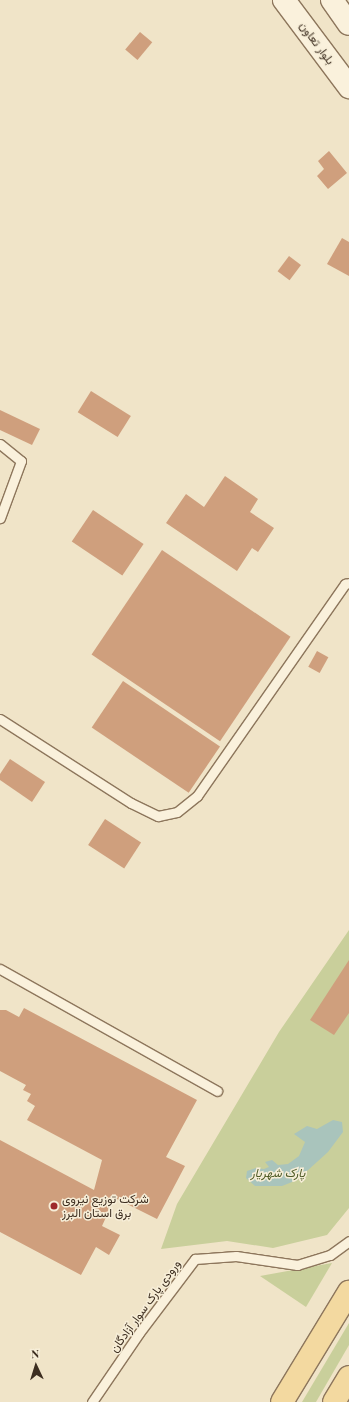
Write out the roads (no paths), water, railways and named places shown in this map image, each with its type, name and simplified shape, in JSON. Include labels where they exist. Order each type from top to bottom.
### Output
[{"type":"main road","name":"بلوار تعاون","points":[[284,0],[349,87]]},
{"type":"main road","points":[[332,0],[349,24]]},
{"type":"main road","points":[[282,1402],[349,1292]]},
{"type":"main road","points":[[269,1402],[322,1335]]},
{"type":"main road","points":[[334,1402],[349,1377]]},
{"type":"lane","points":[[0,444],[21,461],[0,518]]},
{"type":"lane","points":[[0,719],[131,803],[158,816],[177,812],[196,796],[345,584],[349,583]]},
{"type":"lane","points":[[0,969],[217,1091]]},
{"type":"lane","name":"ورودی پارک سوار آزادگان","points":[[92,1402],[139,1333],[195,1259],[236,1256],[297,1265],[330,1255],[349,1241]]},
{"type":"water","points":[[333,1120],[342,1122],[343,1132],[328,1152],[297,1180],[282,1186],[255,1186],[246,1178],[247,1171],[256,1168],[264,1169],[269,1167],[265,1162],[272,1160],[278,1165],[288,1164],[299,1156],[305,1142],[294,1134],[307,1126],[317,1129]]},
{"type":"place","name":"شرکت توزیع نیروی برق استان البرز","points":[[54,1206]]},
{"type":"park label","name":"پارک شهریار","points":[[278,1173]]}]
